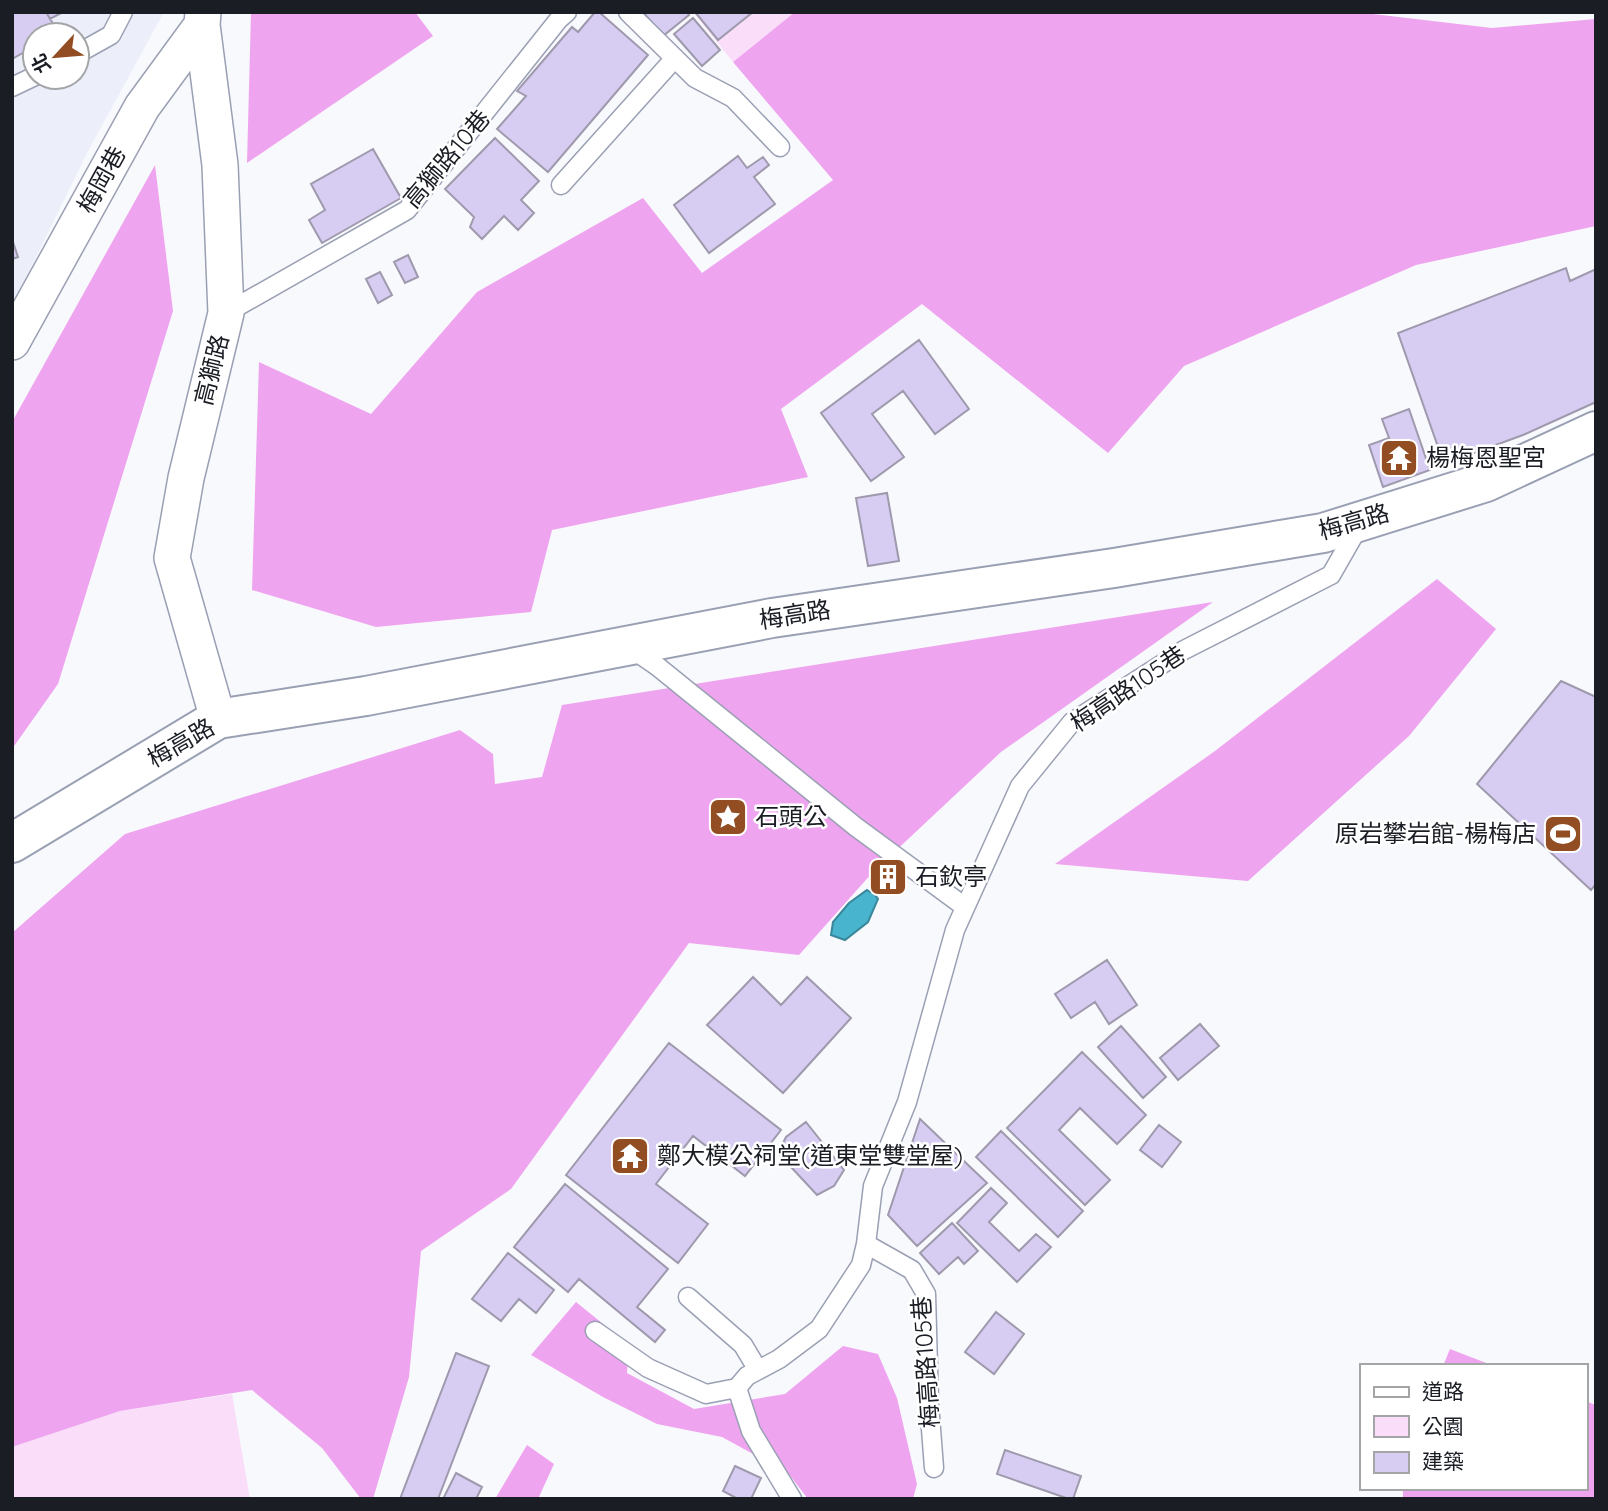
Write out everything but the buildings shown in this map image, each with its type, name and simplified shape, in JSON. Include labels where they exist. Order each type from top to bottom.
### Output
[{"type":"street","name":"高獅路","points":[[203,19],[220,165],[226,313],[186,478],[172,558],[218,719]]},
{"type":"street","name":"梅岡巷","points":[[12,342],[142,107],[203,19]]},
{"type":"street","name":"梅高路","points":[[12,843],[218,719],[366,696],[772,618],[1114,568],[1310,535],[1486,482],[1596,431]]},
{"type":"lane","points":[[91,47],[111,36],[123,12]]},
{"type":"lane","name":"高獅路10巷","points":[[226,313],[408,210],[567,12]]},
{"type":"lane","points":[[628,12],[695,78],[733,98],[780,147]]},
{"type":"lane","points":[[561,185],[674,58]]},
{"type":"lane","name":"梅高路105巷","points":[[737,1388],[747,1376],[779,1359],[819,1329],[861,1265],[873,1186],[907,1102],[955,930],[1020,786],[1072,722],[1184,650],[1331,575],[1363,520]]},
{"type":"lane","points":[[628,646],[657,666],[856,827],[965,907]]},
{"type":"lane","name":"梅高路105巷","points":[[866,1244],[912,1270],[926,1294],[934,1468]]},
{"type":"lane","points":[[688,1297],[743,1345],[758,1370]]},
{"type":"lane","points":[[595,1331],[648,1368],[706,1394],[737,1388],[751,1431],[792,1499]]},
{"type":"shaded area","points":[[12,12],[164,12],[87,153],[12,306]]},
{"type":"shaded area","points":[[251,12],[415,12],[433,36],[247,163]]},
{"type":"shaded area","points":[[795,12],[1356,12],[1492,28],[1596,19],[1596,226],[1416,265],[1184,366],[1108,453],[922,304],[781,409],[808,477],[552,530],[531,612],[376,627],[252,590],[259,362],[371,414],[477,292],[643,198],[702,273],[833,180],[733,62]]},
{"type":"shaded area","points":[[155,165],[173,311],[58,684],[12,749],[12,422]]},
{"type":"shaded area","points":[[1437,579],[1496,629],[1409,736],[1248,881],[1055,864],[1215,751]]},
{"type":"shaded area","points":[[1213,602],[1001,752],[873,872],[799,955],[689,943],[511,1189],[421,1251],[409,1377],[373,1499],[361,1499],[322,1448],[252,1390],[120,1411],[12,1447],[12,933],[125,834],[460,730],[493,754],[495,784],[542,777],[562,705]]},
{"type":"shaded area","points":[[576,1302],[629,1345],[627,1373],[694,1409],[785,1394],[843,1346],[878,1354],[897,1398],[917,1484],[913,1499],[808,1499],[788,1473],[722,1437],[657,1424],[603,1397],[531,1355]]},
{"type":"shaded area","points":[[1450,1349],[1489,1364],[1444,1364]]},
{"type":"shaded area","points":[[1587,1402],[1596,1405],[1596,1499],[1403,1499],[1403,1490],[1587,1490]]},
{"type":"shaded area","points":[[527,1445],[554,1464],[538,1499],[495,1499]]},
{"type":"green space","points":[[693,12],[795,12],[733,62]]},
{"type":"green space","points":[[232,1394],[250,1499],[12,1499],[12,1447],[120,1411]]},
{"type":"water","points":[[867,890],[878,899],[868,922],[845,940],[831,935],[833,922],[849,903]]},
{"type":"place","name":"楊梅恩聖宮","points":[[1399,458]]},
{"type":"place","name":"石頭公","points":[[728,817]]},
{"type":"place","name":"原岩攀岩館-楊梅店","points":[[1563,834]]},
{"type":"place","name":"石欽亭","points":[[888,877]]},
{"type":"place","name":"鄭大模公祠堂(道東堂雙堂屋)","points":[[630,1156]]}]
